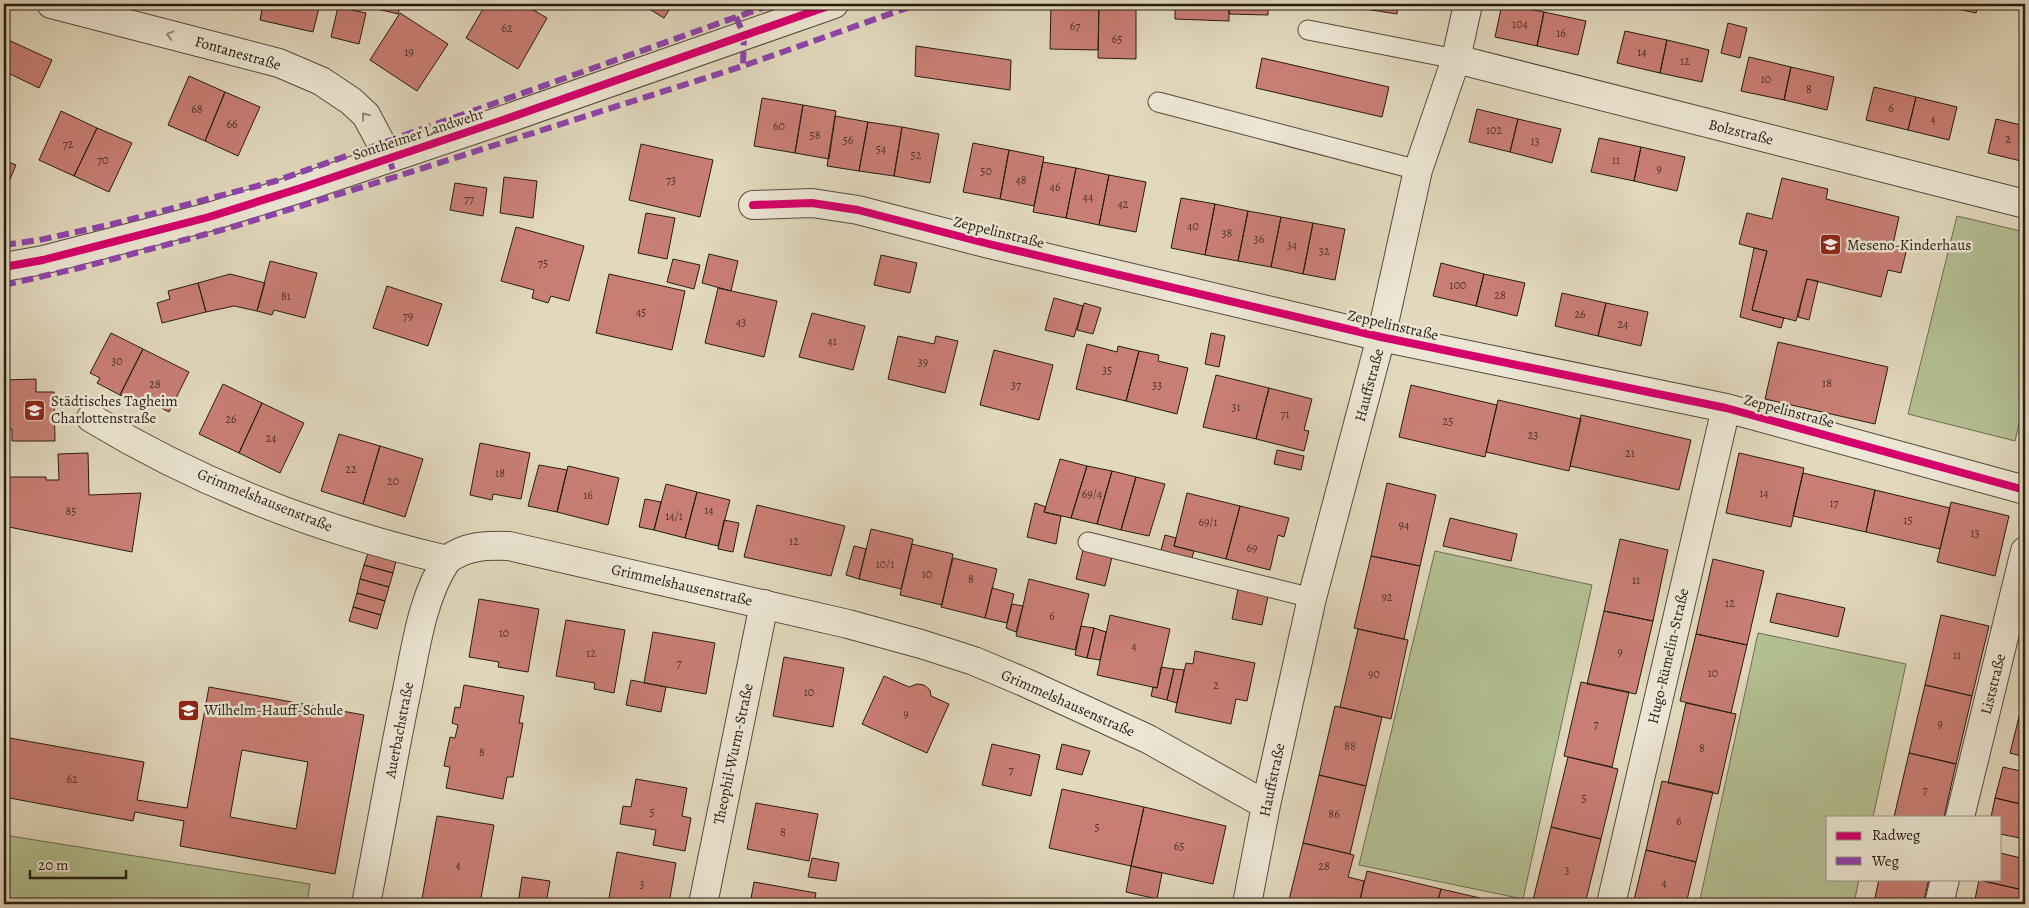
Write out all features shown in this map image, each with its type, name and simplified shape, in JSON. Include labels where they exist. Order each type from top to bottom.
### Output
[{"type":"street","name":"Fontanestraße","points":[[51,4],[279,63],[321,81],[351,101],[366,115],[389,158]]},
{"type":"street","name":"Hauffstraße","points":[[1247,904],[1266,805],[1312,598],[1382,337],[1418,170],[1456,59],[1468,4]]},
{"type":"street","name":"Sontheimer Landwehr","points":[[4,267],[43,260],[209,217],[503,120],[817,6]]},
{"type":"street","name":"Bolzstraße","points":[[1456,59],[2025,204]]},
{"type":"street","name":"Zeppelinstraße","points":[[753,205],[831,204],[989,244],[1382,337],[1726,408],[2025,490]]},
{"type":"street","name":"Hugo-Rümelin-Straße","points":[[1610,904],[1726,408]]},
{"type":"street","name":"Grimmelshausenstraße","points":[[91,418],[140,447],[282,510],[408,551],[447,560],[466,549],[509,546],[848,624],[974,661],[1148,739],[1266,805]]},
{"type":"street","name":"Liststraße","points":[[1960,816],[2025,551]]},
{"type":"street","name":"Auerbachstraße","points":[[366,904],[414,657],[433,587],[438,574],[447,560]]},
{"type":"street","name":"Theophil-Wurm-Straße","points":[[703,904],[764,604]]},
{"type":"street","points":[[1938,904],[1945,880]]},
{"type":"lane","points":[[1308,30],[1456,59]]},
{"type":"lane","points":[[1158,102],[1418,170]]},
{"type":"lane","points":[[1088,542],[1312,598]]},
{"type":"green space","points":[[1957,216],[2025,232],[2025,399],[2015,441],[1908,414]]},
{"type":"green space","points":[[1435,551],[1592,585],[1523,899],[1359,865]]},
{"type":"green space","points":[[1758,633],[1906,664],[1873,816],[1826,816],[1826,880],[1859,880],[1854,904],[1699,904]]},
{"type":"green space","points":[[4,835],[310,884],[307,904],[4,904]]},
{"type":"building","points":[[213,4],[239,4],[237,10]]},
{"type":"building","points":[[263,4],[320,4],[313,32],[260,20]]},
{"type":"building","points":[[370,4],[401,4],[398,14],[369,7]]},
{"type":"building","points":[[486,4],[523,4],[547,18],[518,69],[466,38]]},
{"type":"building","points":[[641,4],[673,4],[664,18]]},
{"type":"building","points":[[1051,4],[1099,4],[1098,50],[1050,49]]},
{"type":"building","points":[[1099,4],[1136,4],[1136,59],[1098,58]]},
{"type":"building","points":[[1175,4],[1229,4],[1229,21],[1175,19]]},
{"type":"building","points":[[1229,4],[1268,4],[1268,15],[1229,14]]},
{"type":"building","points":[[1333,4],[1359,4],[1359,8]]},
{"type":"building","points":[[1359,4],[1398,4],[1397,14],[1359,8]]},
{"type":"building","points":[[1502,4],[1544,12],[1537,46],[1495,37]]},
{"type":"building","points":[[1934,4],[1979,4],[1976,13]]},
{"type":"building","points":[[338,7],[366,13],[359,44],[331,37]]},
{"type":"building","points":[[1544,12],[1586,21],[1578,55],[1537,46]]},
{"type":"building","points":[[400,13],[448,44],[417,91],[370,60]]},
{"type":"building","points":[[1728,23],[1747,28],[1740,58],[1721,53]]},
{"type":"building","points":[[1625,31],[1667,40],[1660,73],[1617,63]]},
{"type":"building","points":[[4,38],[52,60],[39,88],[4,71]]},
{"type":"building","points":[[1667,40],[1709,50],[1702,82],[1660,73]]},
{"type":"building","points":[[916,46],[1011,60],[1010,90],[915,76]]},
{"type":"building","points":[[1749,57],[1791,67],[1784,100],[1741,91]]},
{"type":"building","points":[[1262,58],[1389,87],[1382,117],[1256,88]]},
{"type":"building","points":[[1791,67],[1834,77],[1827,110],[1784,100]]},
{"type":"building","points":[[189,76],[225,92],[205,141],[168,125]]},
{"type":"building","points":[[1874,87],[1916,97],[1908,130],[1866,120]]},
{"type":"building","points":[[225,92],[260,107],[238,156],[205,141]]},
{"type":"building","points":[[1916,97],[1957,107],[1949,140],[1908,130]]},
{"type":"building","points":[[762,98],[803,105],[795,153],[754,146]]},
{"type":"building","points":[[803,105],[836,111],[829,159],[795,153]]},
{"type":"building","points":[[1477,109],[1518,119],[1510,152],[1469,142]]},
{"type":"building","points":[[61,111],[97,128],[74,176],[39,160]]},
{"type":"building","points":[[835,116],[868,122],[859,171],[827,166]]},
{"type":"building","points":[[1518,119],[1561,129],[1552,163],[1510,152]]},
{"type":"building","points":[[1996,119],[2025,126],[2025,162],[1988,153]]},
{"type":"building","points":[[868,122],[902,127],[894,176],[859,171]]},
{"type":"building","points":[[902,127],[939,134],[930,183],[894,176]]},
{"type":"building","points":[[97,128],[132,143],[109,192],[74,176]]},
{"type":"building","points":[[1599,138],[1641,147],[1634,181],[1591,172]]},
{"type":"building","points":[[973,143],[1009,150],[1000,199],[963,192]]},
{"type":"building","points":[[641,144],[713,160],[700,217],[629,200]]},
{"type":"building","points":[[1641,147],[1685,157],[1677,191],[1634,181]]},
{"type":"building","points":[[1009,150],[1044,157],[1034,206],[1000,199]]},
{"type":"building","points":[[4,160],[16,165],[4,193]]},
{"type":"building","points":[[1043,162],[1076,168],[1066,218],[1033,212]]},
{"type":"building","points":[[1076,168],[1109,175],[1099,225],[1066,218]]},
{"type":"building","points":[[1109,175],[1146,182],[1136,232],[1099,225]]},
{"type":"building","points":[[504,177],[537,181],[533,218],[500,213]]},
{"type":"building","points":[[1782,178],[1828,189],[1826,199],[1899,217],[1893,244],[1907,248],[1901,273],[1888,270],[1881,297],[1807,279],[1796,321],[1752,310],[1767,251],[1739,244],[1747,213],[1772,219]]},
{"type":"building","points":[[455,183],[487,188],[483,216],[450,210]]},
{"type":"building","points":[[1181,198],[1215,204],[1205,255],[1171,248]]},
{"type":"building","points":[[1215,204],[1248,211],[1238,261],[1205,255]]},
{"type":"building","points":[[1248,211],[1281,217],[1271,267],[1238,261]]},
{"type":"building","points":[[646,213],[675,218],[667,259],[638,253]]},
{"type":"building","points":[[1281,217],[1313,223],[1303,274],[1271,267]]},
{"type":"building","points":[[1313,223],[1345,229],[1335,280],[1303,274]]},
{"type":"building","points":[[516,227],[584,246],[569,301],[551,296],[548,303],[532,298],[534,290],[501,281]]},
{"type":"building","points":[[1754,248],[1767,251],[1752,310],[1784,318],[1781,328],[1740,317]]},
{"type":"building","points":[[709,254],[738,261],[731,291],[702,283]]},
{"type":"building","points":[[881,255],[917,263],[910,293],[874,285]]},
{"type":"building","points":[[673,259],[700,265],[694,289],[667,282]]},
{"type":"building","points":[[270,261],[317,273],[305,318],[274,310],[272,315],[257,311]]},
{"type":"building","points":[[1441,263],[1484,274],[1476,306],[1433,296]]},
{"type":"building","points":[[230,274],[265,283],[257,311],[234,306],[206,312],[198,283]]},
{"type":"building","points":[[609,274],[685,291],[672,350],[596,333]]},
{"type":"building","points":[[1484,274],[1525,283],[1517,316],[1476,306]]},
{"type":"building","points":[[1807,279],[1818,281],[1809,320],[1798,317]]},
{"type":"building","points":[[198,283],[206,312],[162,323],[157,303],[170,299],[168,291]]},
{"type":"building","points":[[387,286],[442,304],[428,346],[373,328]]},
{"type":"building","points":[[718,288],[777,301],[764,357],[705,343]]},
{"type":"building","points":[[1562,293],[1606,303],[1598,336],[1555,326]]},
{"type":"building","points":[[1054,298],[1083,306],[1074,337],[1045,330]]},
{"type":"building","points":[[1084,303],[1101,308],[1093,334],[1077,330]]},
{"type":"building","points":[[1606,303],[1648,312],[1641,346],[1598,336]]},
{"type":"building","points":[[812,313],[865,326],[853,370],[799,357]]},
{"type":"building","points":[[111,333],[143,349],[120,395],[97,383],[100,378],[90,373]]},
{"type":"building","points":[[1211,333],[1225,336],[1219,367],[1205,364]]},
{"type":"building","points":[[898,336],[934,344],[936,336],[958,341],[945,393],[888,379]]},
{"type":"building","points":[[1778,342],[1888,367],[1875,424],[1765,399]]},
{"type":"building","points":[[1087,344],[1117,352],[1118,346],[1139,351],[1126,401],[1076,389]]},
{"type":"building","points":[[143,349],[189,372],[169,412],[150,402],[147,408],[120,395]]},
{"type":"building","points":[[994,350],[1053,365],[1039,420],[980,405]]},
{"type":"building","points":[[1139,351],[1159,355],[1158,361],[1188,368],[1177,414],[1126,401]]},
{"type":"building","points":[[1216,375],[1269,388],[1256,439],[1203,427]]},
{"type":"building","points":[[36,379],[36,392],[54,392],[55,441],[12,441],[12,429],[4,429],[4,380]]},
{"type":"building","points":[[223,384],[262,403],[239,453],[199,434]]},
{"type":"building","points":[[1411,385],[1497,405],[1485,457],[1399,437]]},
{"type":"building","points":[[1269,388],[1312,399],[1304,430],[1309,431],[1304,451],[1256,439]]},
{"type":"building","points":[[1498,400],[1581,419],[1569,471],[1486,452]]},
{"type":"building","points":[[262,403],[304,423],[280,473],[239,453]]},
{"type":"building","points":[[1581,415],[1691,440],[1679,490],[1570,466]]},
{"type":"building","points":[[339,434],[380,446],[363,504],[321,491]]},
{"type":"building","points":[[480,443],[530,453],[521,499],[493,494],[492,500],[470,495]]},
{"type":"building","points":[[380,446],[423,459],[405,517],[363,504]]},
{"type":"building","points":[[1277,450],[1304,456],[1301,470],[1274,464]]},
{"type":"building","points":[[88,453],[89,495],[141,493],[132,552],[4,526],[4,477],[46,477],[46,480],[59,480],[58,454]]},
{"type":"building","points":[[1739,453],[1804,468],[1791,527],[1726,513]]},
{"type":"building","points":[[1060,459],[1087,466],[1071,518],[1044,512]]},
{"type":"building","points":[[539,465],[567,470],[557,512],[528,506]]},
{"type":"building","points":[[568,466],[619,478],[608,525],[557,512]]},
{"type":"building","points":[[1087,466],[1112,471],[1097,524],[1071,518]]},
{"type":"building","points":[[1112,471],[1136,477],[1121,530],[1097,524]]},
{"type":"building","points":[[1803,473],[1875,490],[1866,532],[1793,516]]},
{"type":"building","points":[[1136,477],[1165,484],[1149,536],[1121,530]]},
{"type":"building","points":[[1387,483],[1436,495],[1420,566],[1371,556]]},
{"type":"building","points":[[666,484],[697,492],[685,538],[654,530]]},
{"type":"building","points":[[1875,490],[1950,508],[1940,549],[1866,532]]},
{"type":"building","points":[[697,492],[730,500],[718,546],[685,538]]},
{"type":"building","points":[[1187,493],[1240,506],[1226,559],[1174,546]]},
{"type":"building","points":[[645,499],[661,502],[654,530],[639,527]]},
{"type":"building","points":[[1951,502],[2009,516],[1995,576],[1937,562]]},
{"type":"building","points":[[1035,503],[1046,507],[1044,512],[1061,516],[1056,544],[1027,537]]},
{"type":"building","points":[[757,505],[845,526],[831,576],[744,557]]},
{"type":"building","points":[[1240,506],[1289,518],[1284,537],[1278,535],[1270,570],[1226,559]]},
{"type":"building","points":[[1450,518],[1517,534],[1511,561],[1443,546]]},
{"type":"building","points":[[724,520],[739,523],[733,552],[718,549]]},
{"type":"building","points":[[871,529],[913,539],[901,589],[859,579]]},
{"type":"building","points":[[1165,535],[1176,538],[1174,546],[1194,551],[1191,561],[1160,554]]},
{"type":"building","points":[[1620,539],[1668,550],[1653,621],[1604,611]]},
{"type":"building","points":[[912,544],[953,554],[942,605],[900,595]]},
{"type":"building","points":[[854,546],[866,549],[859,579],[846,575]]},
{"type":"building","points":[[1083,550],[1112,557],[1105,586],[1076,579]]},
{"type":"building","points":[[368,553],[396,561],[393,573],[364,565]]},
{"type":"building","points":[[1371,556],[1420,566],[1404,639],[1354,628]]},
{"type":"building","points":[[953,558],[997,569],[985,618],[941,607]]},
{"type":"building","points":[[1713,559],[1764,571],[1747,645],[1696,634]]},
{"type":"building","points":[[364,565],[393,573],[389,587],[360,579]]},
{"type":"building","points":[[360,579],[389,587],[385,601],[357,593]]},
{"type":"building","points":[[1029,579],[1089,594],[1075,650],[1016,636]]},
{"type":"building","points":[[992,588],[1014,594],[1007,623],[985,618]]},
{"type":"building","points":[[1238,589],[1268,596],[1262,625],[1232,619]]},
{"type":"building","points":[[357,593],[385,601],[381,615],[353,607]]},
{"type":"building","points":[[1777,593],[1845,608],[1838,637],[1770,622]]},
{"type":"building","points":[[479,599],[539,609],[528,672],[498,667],[499,662],[469,657]]},
{"type":"building","points":[[1012,604],[1023,606],[1016,632],[1006,628]]},
{"type":"building","points":[[353,607],[381,615],[377,629],[349,621]]},
{"type":"building","points":[[1604,611],[1653,621],[1636,694],[1587,684]]},
{"type":"building","points":[[1110,615],[1170,629],[1157,688],[1097,675]]},
{"type":"building","points":[[1941,615],[1989,626],[1972,696],[1925,685]]},
{"type":"building","points":[[566,620],[625,630],[614,693],[594,689],[595,683],[556,676]]},
{"type":"building","points":[[1081,626],[1094,628],[1087,658],[1075,655]]},
{"type":"building","points":[[1094,628],[1106,632],[1100,660],[1087,658]]},
{"type":"building","points":[[1358,629],[1408,640],[1391,719],[1340,707]]},
{"type":"building","points":[[653,632],[715,643],[706,694],[644,683]]},
{"type":"building","points":[[1696,634],[1747,645],[1731,713],[1680,701]]},
{"type":"building","points":[[1195,651],[1255,663],[1247,701],[1236,699],[1231,724],[1175,712],[1186,663],[1193,664]]},
{"type":"building","points":[[784,657],[844,668],[833,727],[773,716]]},
{"type":"building","points":[[1161,667],[1174,669],[1167,700],[1151,696],[1153,687],[1157,688]]},
{"type":"building","points":[[1174,669],[1184,670],[1177,703],[1167,700]]},
{"type":"building","points":[[884,676],[909,687],[917,684],[924,685],[930,690],[931,696],[949,704],[927,753],[862,724]]},
{"type":"building","points":[[631,680],[666,687],[661,712],[626,705]]},
{"type":"building","points":[[1581,682],[1629,692],[1612,767],[1564,756]]},
{"type":"building","points":[[464,685],[524,696],[519,723],[523,723],[513,777],[507,777],[503,799],[446,788],[450,767],[444,766],[450,737],[455,738],[458,725],[452,723],[455,707],[460,708]]},
{"type":"building","points":[[1925,685],[1972,696],[1956,764],[1909,753]]},
{"type":"building","points":[[209,687],[364,715],[335,874],[180,846],[184,821],[135,812],[133,821],[4,797],[4,737],[144,762],[137,800],[187,808]],"holes":[[[242,750],[308,762],[296,829],[230,817]]]},
{"type":"building","points":[[2025,691],[2025,723],[2018,721]]},
{"type":"building","points":[[1686,703],[1736,714],[1718,794],[1668,783]]},
{"type":"building","points":[[1335,706],[1382,717],[1366,786],[1319,775]]},
{"type":"building","points":[[2018,721],[2025,723],[2025,757],[2010,753]]},
{"type":"building","points":[[992,744],[1040,755],[1031,796],[982,785]]},
{"type":"building","points":[[1062,744],[1090,751],[1082,775],[1056,769]]},
{"type":"building","points":[[1909,753],[1956,764],[1944,816],[1894,816]]},
{"type":"building","points":[[1568,757],[1618,769],[1601,839],[1551,827]]},
{"type":"building","points":[[2003,767],[2025,772],[2025,805],[1995,798]]},
{"type":"building","points":[[1319,775],[1366,786],[1350,854],[1303,843]]},
{"type":"building","points":[[636,779],[687,788],[682,816],[691,818],[685,851],[653,845],[656,830],[620,824],[623,806],[631,807]]},
{"type":"building","points":[[1662,781],[1713,792],[1696,862],[1646,850]]},
{"type":"building","points":[[1062,789],[1144,807],[1131,866],[1049,848]]},
{"type":"building","points":[[1995,798],[2025,805],[2025,839],[2002,834],[2002,816],[1991,816]]},
{"type":"building","points":[[756,803],[818,814],[809,861],[747,849]]},
{"type":"building","points":[[1144,807],[1226,826],[1213,884],[1131,866]]},
{"type":"building","points":[[437,816],[494,825],[480,904],[421,904]]},
{"type":"building","points":[[1551,827],[1601,839],[1585,904],[1550,904],[1533,900]]},
{"type":"building","points":[[1303,843],[1354,855],[1348,877],[1364,881],[1359,904],[1288,904]]},
{"type":"building","points":[[1646,850],[1696,862],[1686,904],[1633,904]]},
{"type":"building","points":[[617,852],[676,863],[669,904],[608,904]]},
{"type":"building","points":[[2002,853],[2025,859],[2023,890],[1979,880],[2002,880]]},
{"type":"building","points":[[812,858],[839,863],[836,881],[808,877]]},
{"type":"building","points":[[1131,866],[1162,873],[1157,899],[1126,892]]},
{"type":"building","points":[[1367,871],[1441,889],[1437,904],[1359,904]]},
{"type":"building","points":[[522,877],[550,881],[546,904],[518,904]]},
{"type":"building","points":[[1879,880],[1929,880],[1923,904],[1874,903]]},
{"type":"building","points":[[1979,880],[2023,890],[2020,904],[1974,904]]},
{"type":"building","points":[[754,882],[816,893],[814,904],[750,904]]},
{"type":"building","points":[[1441,889],[1506,904],[1437,904]]},
{"type":"marked path","points":[[4,245],[39,240],[113,224],[276,181],[773,4]]},
{"type":"marked path","points":[[4,285],[79,268],[229,228],[395,177],[743,66],[918,4]]},
{"type":"marked path","points":[[736,17],[744,35],[743,66]]},
{"type":"marked path","points":[[389,158],[395,177]]},
{"type":"cycle path","points":[[4,267],[43,260],[209,217],[301,188],[503,120],[834,4]]},
{"type":"cycle path","points":[[753,205],[812,203],[858,210],[989,244],[1381,337],[1726,408],[2025,490]]},
{"type":"place","name":"Meseno-Kinderhaus","points":[[1831,245]]},
{"type":"place","name":"Städtisches Tagheim Charlottenstraße","points":[[35,410]]},
{"type":"place","name":"Wilhelm-Hauff-Schule","points":[[188,710]]}]
